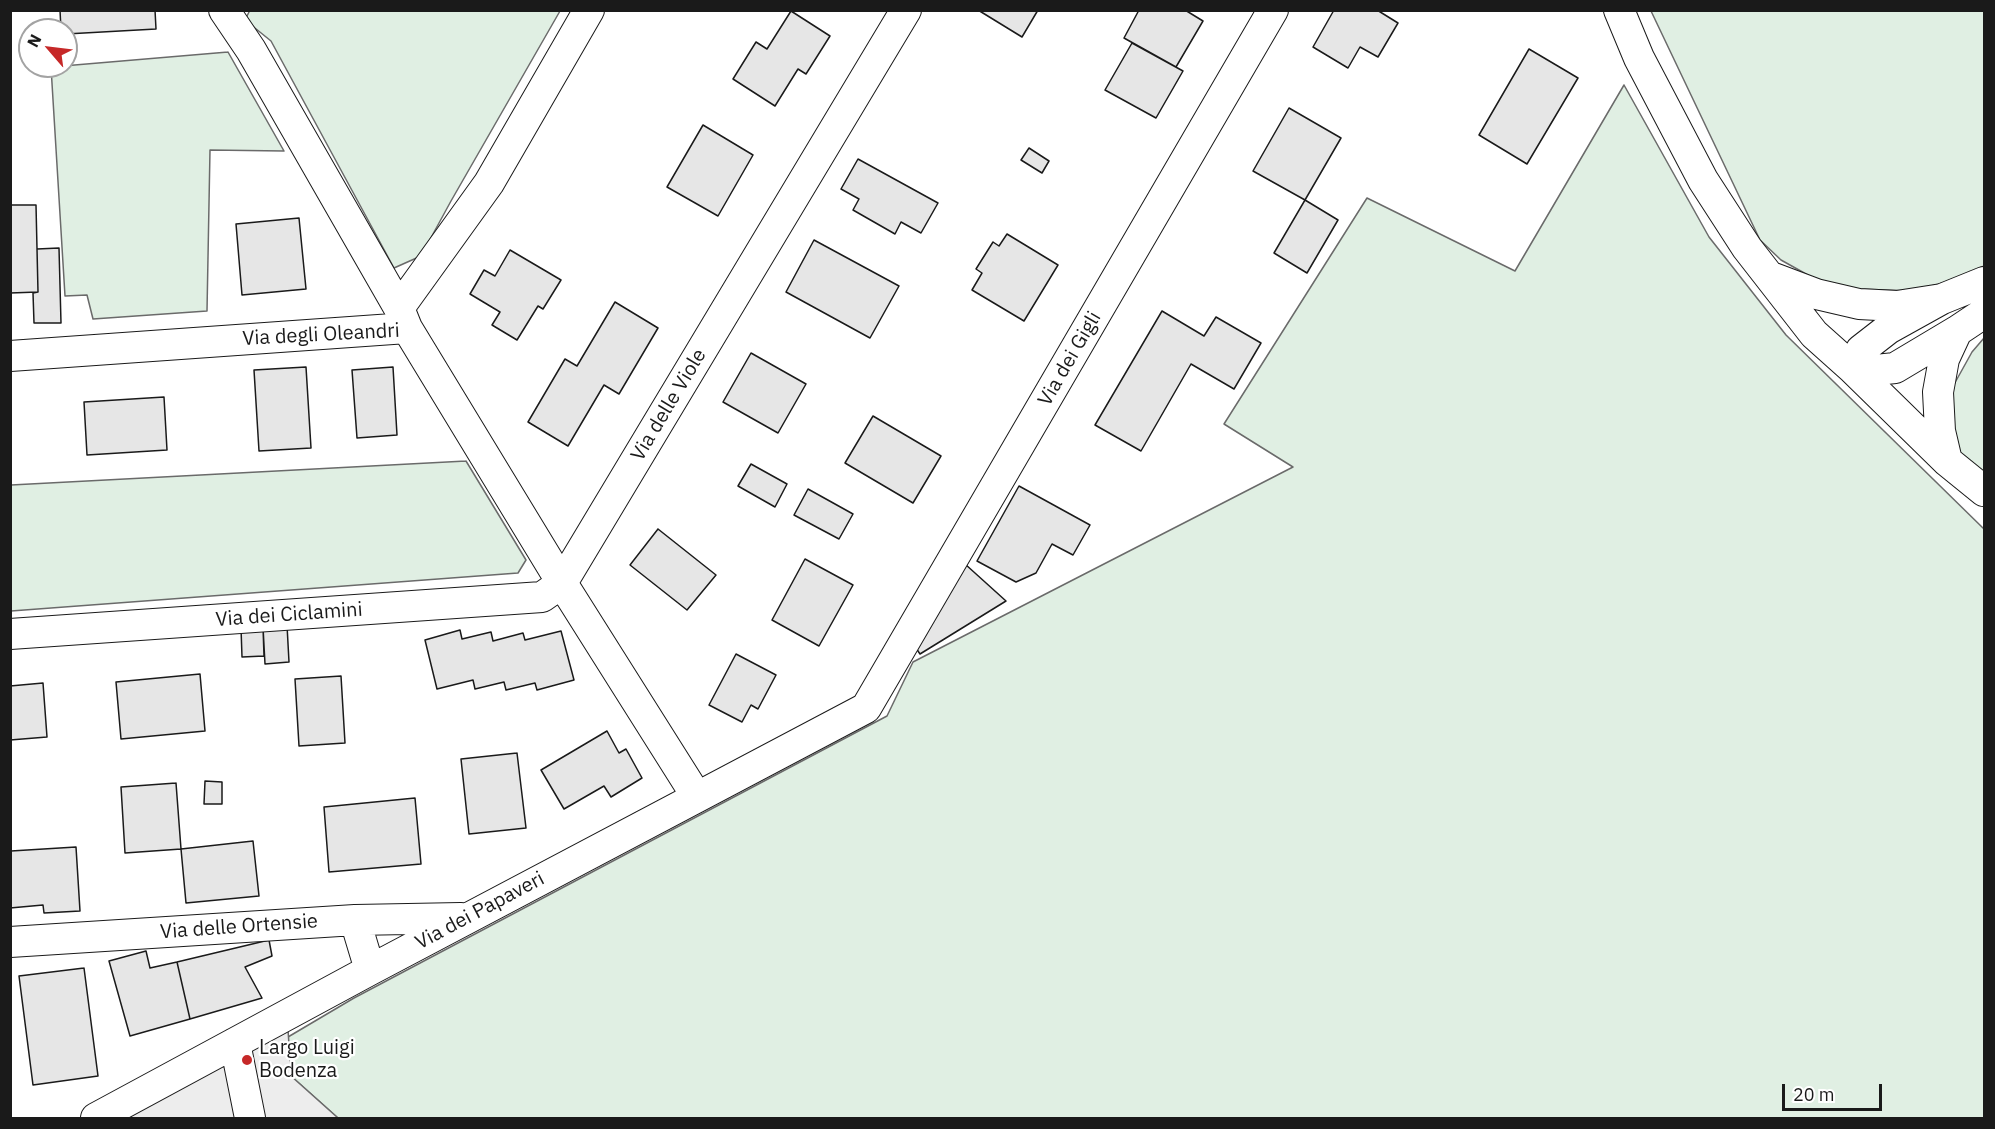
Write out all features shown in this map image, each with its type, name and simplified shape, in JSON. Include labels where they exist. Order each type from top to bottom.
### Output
[{"type":"street","points":[[224,10],[251,50],[403,318],[489,183],[589,10]]},
{"type":"street","name":"Via delle Viole","points":[[562,583],[906,10]]},
{"type":"street","name":"Via dei Gigli","points":[[866,708],[1274,10]]},
{"type":"street","points":[[1619,10],[1639,58],[1703,180],[1747,248],[1814,334],[1947,461],[1984,491]]},
{"type":"street","points":[[1770,276],[1816,294],[1859,304],[1897,306],[1942,299]]},
{"type":"street","points":[[1852,368],[1861,350],[1888,329],[1942,299],[1984,282]]},
{"type":"street","points":[[1852,368],[1876,370],[1895,368],[1984,313]]},
{"type":"street","name":"Via degli Oleandri","points":[[10,356],[403,318],[562,583]]},
{"type":"street","points":[[1947,461],[1940,431],[1938,393],[1944,359],[1957,331]]},
{"type":"street","points":[[562,583],[697,797]]},
{"type":"street","name":"Via dei Ciclamini","points":[[10,634],[542,597],[562,583]]},
{"type":"street","name":"Via dei Papaveri","points":[[96,1119],[467,918],[866,708]]},
{"type":"street","name":"Via delle Ortensie","points":[[10,942],[355,920],[467,918]]},
{"type":"street","points":[[355,920],[370,970]]},
{"type":"street","points":[[235,1043],[250,1119]]},
{"type":"green space","points":[[250,10],[560,11],[421,256],[394,268],[271,41],[245,20]]},
{"type":"green space","points":[[1651,11],[1984,11],[1984,266],[1958,279],[1912,291],[1858,289],[1815,279],[1781,260],[1760,240]]},
{"type":"green space","points":[[228,52],[284,151],[210,150],[207,311],[93,319],[87,295],[65,296],[52,78],[78,78],[78,65]]},
{"type":"green space","points":[[1624,85],[1709,237],[1786,335],[1984,529],[1984,1118],[338,1118],[291,1076],[288,1037],[354,998],[887,716],[913,662],[1293,467],[1224,424],[1367,198],[1515,271]]},
{"type":"green space","points":[[1984,338],[1984,476],[1963,460],[1949,425],[1952,388],[1972,352]]},
{"type":"green space","points":[[466,461],[526,560],[518,573],[11,611],[11,485]]},
{"type":"shaded area","name":"Largo Luigi Bodenza","points":[[287,1014],[291,1076],[338,1118],[96,1118]]},
{"type":"building","points":[[60,10],[155,10],[156,29],[78,33],[78,18],[60,18]]},
{"type":"building","points":[[978,10],[1038,10],[1022,37]]},
{"type":"building","points":[[1139,10],[1185,10],[1203,21],[1176,67],[1124,38]]},
{"type":"building","points":[[1334,10],[1377,10],[1398,23],[1378,57],[1360,47],[1348,68],[1313,47]]},
{"type":"building","points":[[791,11],[830,36],[806,74],[798,69],[775,106],[733,79],[756,42],[767,49]]},
{"type":"building","points":[[1132,43],[1183,71],[1156,118],[1105,90]]},
{"type":"building","points":[[1529,49],[1578,78],[1527,164],[1479,135]]},
{"type":"building","points":[[1289,108],[1341,138],[1305,200],[1253,171]]},
{"type":"building","points":[[703,125],[753,155],[718,216],[667,187]]},
{"type":"building","points":[[1029,148],[1049,161],[1042,173],[1021,160]]},
{"type":"building","points":[[858,159],[938,203],[921,233],[901,222],[895,234],[853,210],[859,199],[841,189]]},
{"type":"building","points":[[1305,200],[1338,220],[1307,273],[1274,253]]},
{"type":"building","points":[[10,205],[36,205],[38,292],[10,293]]},
{"type":"building","points":[[299,218],[306,289],[242,295],[236,224]]},
{"type":"building","points":[[1007,234],[1058,265],[1024,321],[972,290],[982,273],[976,269],[993,242],[999,246]]},
{"type":"building","points":[[814,240],[899,286],[870,338],[786,292]]},
{"type":"building","points":[[59,248],[61,323],[34,323],[33,293],[38,292],[37,249]]},
{"type":"building","points":[[510,250],[561,280],[543,309],[538,306],[517,340],[492,325],[500,312],[470,294],[484,270],[495,276]]},
{"type":"building","points":[[615,302],[658,328],[619,394],[604,385],[568,446],[528,422],[565,359],[577,366]]},
{"type":"building","points":[[1162,311],[1204,336],[1216,317],[1261,343],[1234,389],[1191,364],[1141,451],[1095,425]]},
{"type":"building","points":[[751,353],[806,384],[778,433],[723,402]]},
{"type":"building","points":[[306,367],[311,448],[259,451],[254,370]]},
{"type":"building","points":[[393,367],[397,435],[357,438],[352,370]]},
{"type":"building","points":[[164,397],[167,450],[87,455],[84,402]]},
{"type":"building","points":[[873,416],[941,456],[913,503],[845,463]]},
{"type":"building","points":[[751,464],[787,484],[775,507],[738,486]]},
{"type":"building","points":[[1019,486],[1090,525],[1073,555],[1052,544],[1036,573],[1016,582],[977,561]]},
{"type":"building","points":[[808,489],[853,514],[839,539],[794,515]]},
{"type":"building","points":[[658,529],[716,575],[687,610],[630,565]]},
{"type":"building","points":[[805,559],[853,585],[819,646],[772,620]]},
{"type":"building","points":[[965,564],[1006,601],[920,654],[916,648]]},
{"type":"building","points":[[287,625],[289,662],[265,664],[263,627]]},
{"type":"building","points":[[263,627],[264,656],[242,657],[241,628]]},
{"type":"building","points":[[460,630],[462,639],[491,632],[493,641],[523,633],[525,640],[561,631],[574,680],[537,690],[535,683],[506,690],[504,682],[475,689],[473,680],[437,689],[425,640]]},
{"type":"building","points":[[736,654],[776,675],[758,709],[751,705],[742,722],[709,705]]},
{"type":"building","points":[[200,674],[205,731],[121,739],[116,682]]},
{"type":"building","points":[[341,676],[345,743],[299,746],[295,679]]},
{"type":"building","points":[[43,683],[47,737],[10,740],[10,686]]},
{"type":"building","points":[[607,731],[619,753],[626,749],[642,778],[611,797],[604,786],[564,809],[541,770]]},
{"type":"building","points":[[517,753],[526,828],[469,834],[461,759]]},
{"type":"building","points":[[205,781],[222,782],[222,804],[204,804]]},
{"type":"building","points":[[176,783],[181,849],[125,853],[121,787]]},
{"type":"building","points":[[415,798],[421,864],[329,872],[324,807]]},
{"type":"building","points":[[253,841],[259,896],[186,903],[181,849]]},
{"type":"building","points":[[76,847],[80,911],[44,913],[43,905],[10,908],[10,849],[11,851]]},
{"type":"building","points":[[269,940],[272,956],[245,967],[262,998],[190,1019],[177,962]]},
{"type":"building","points":[[146,951],[150,968],[177,962],[190,1019],[130,1036],[109,961]]},
{"type":"building","points":[[84,968],[98,1076],[33,1085],[19,976]]},
{"type":"place","name":"Largo Luigi Bodenza","points":[[247,1060]]}]
